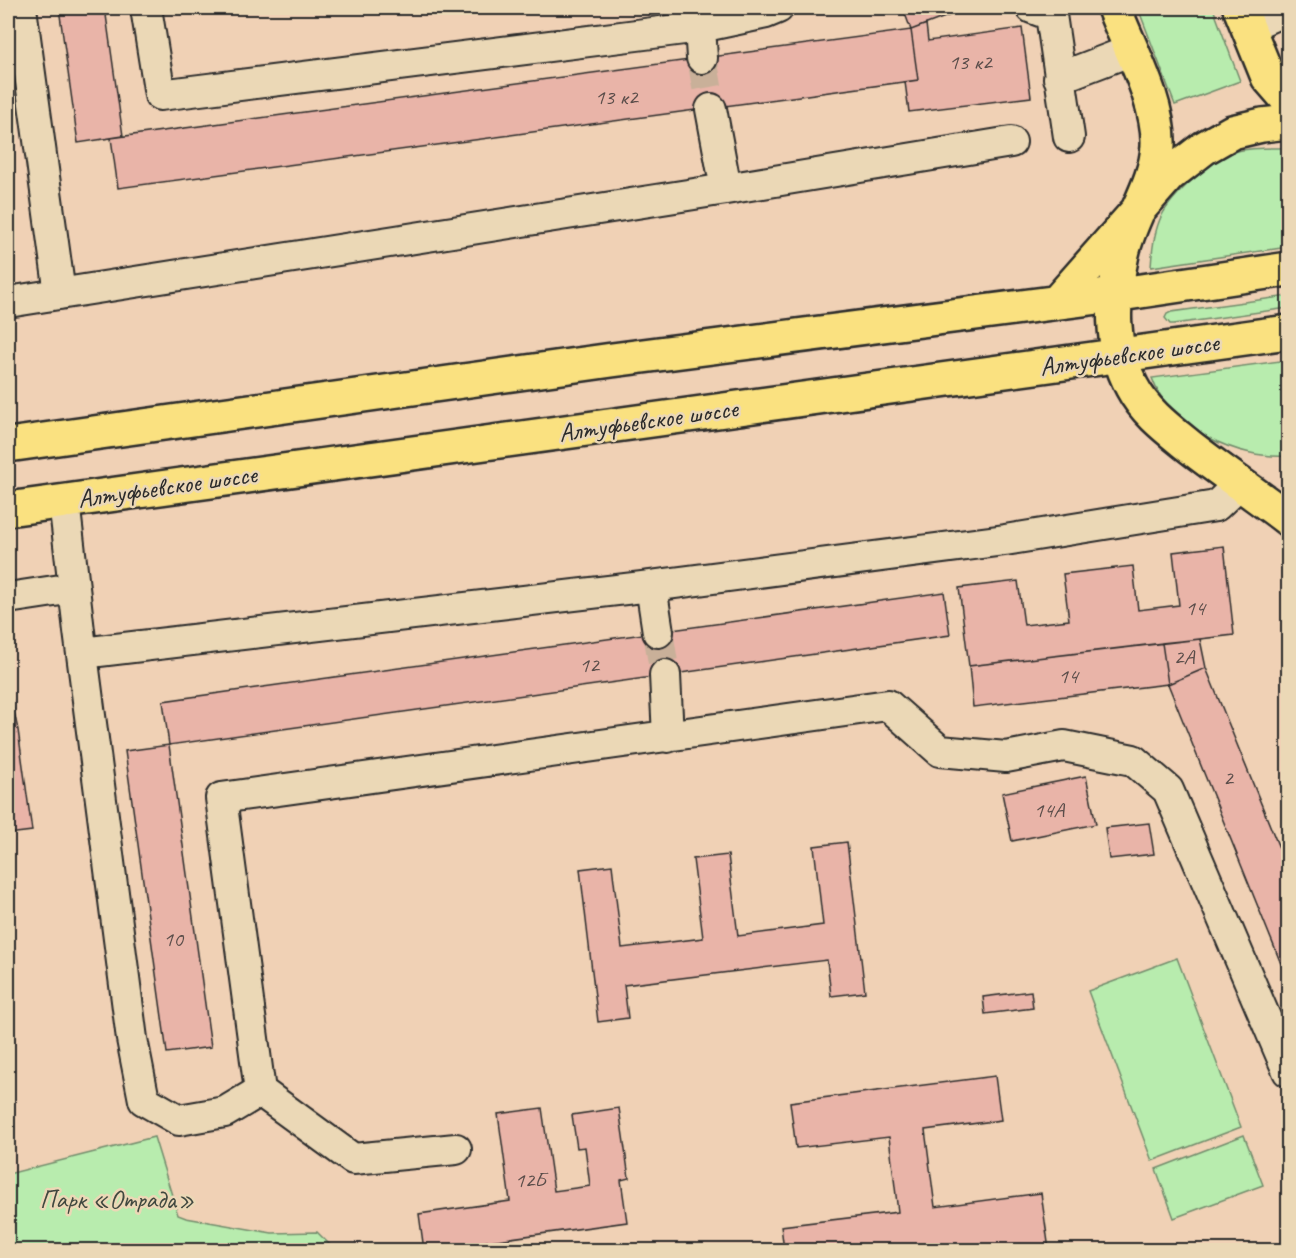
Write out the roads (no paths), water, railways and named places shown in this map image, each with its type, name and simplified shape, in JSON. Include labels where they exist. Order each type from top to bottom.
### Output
[{"type":"main road","points":[[1114,8],[1132,50],[1156,123],[1157,134],[1155,165],[1122,250],[1114,295],[1114,324],[1120,356],[1133,388],[1158,420],[1262,491],[1288,519]]},
{"type":"main road","points":[[1244,17],[1268,77],[1288,100]]},
{"type":"main road","points":[[1057,302],[1169,175],[1204,148],[1232,132],[1288,122]]},
{"type":"main road","points":[[8,445],[624,358],[1114,295],[1288,269]]},
{"type":"main road","name":"Алтуфьевское шоссе","points":[[8,509],[1288,332]]},
{"type":"lane","points":[[21,8],[60,294]]},
{"type":"lane","points":[[146,8],[160,95],[700,27],[766,13],[778,8]]},
{"type":"lane","points":[[1032,8],[1051,15],[1069,137]]},
{"type":"lane","points":[[1244,17],[1288,9]]},
{"type":"lane","points":[[700,27],[702,58]]},
{"type":"lane","points":[[1059,78],[1132,50]]},
{"type":"lane","points":[[711,109],[726,189]]},
{"type":"lane","points":[[8,302],[1011,142]]},
{"type":"lane","points":[[82,653],[651,586],[1005,540],[1216,506],[1262,491]]},
{"type":"lane","points":[[64,501],[132,1039],[144,1100],[179,1120],[225,1112],[260,1091]]},
{"type":"lane","points":[[651,586],[658,632]]},
{"type":"lane","points":[[8,598],[74,588]]},
{"type":"lane","points":[[665,675],[668,737]]},
{"type":"lane","points":[[456,1149],[353,1159],[260,1091],[221,798],[888,705],[940,751],[1005,757],[1064,746],[1133,760],[1168,790],[1288,1071]]},
{"type":"tunnel","points":[[702,58],[711,109]]},
{"type":"tunnel","points":[[658,632],[665,675]]},
{"type":"park label","name":"Парк «Отрада»","points":[[117,1199]]}]
